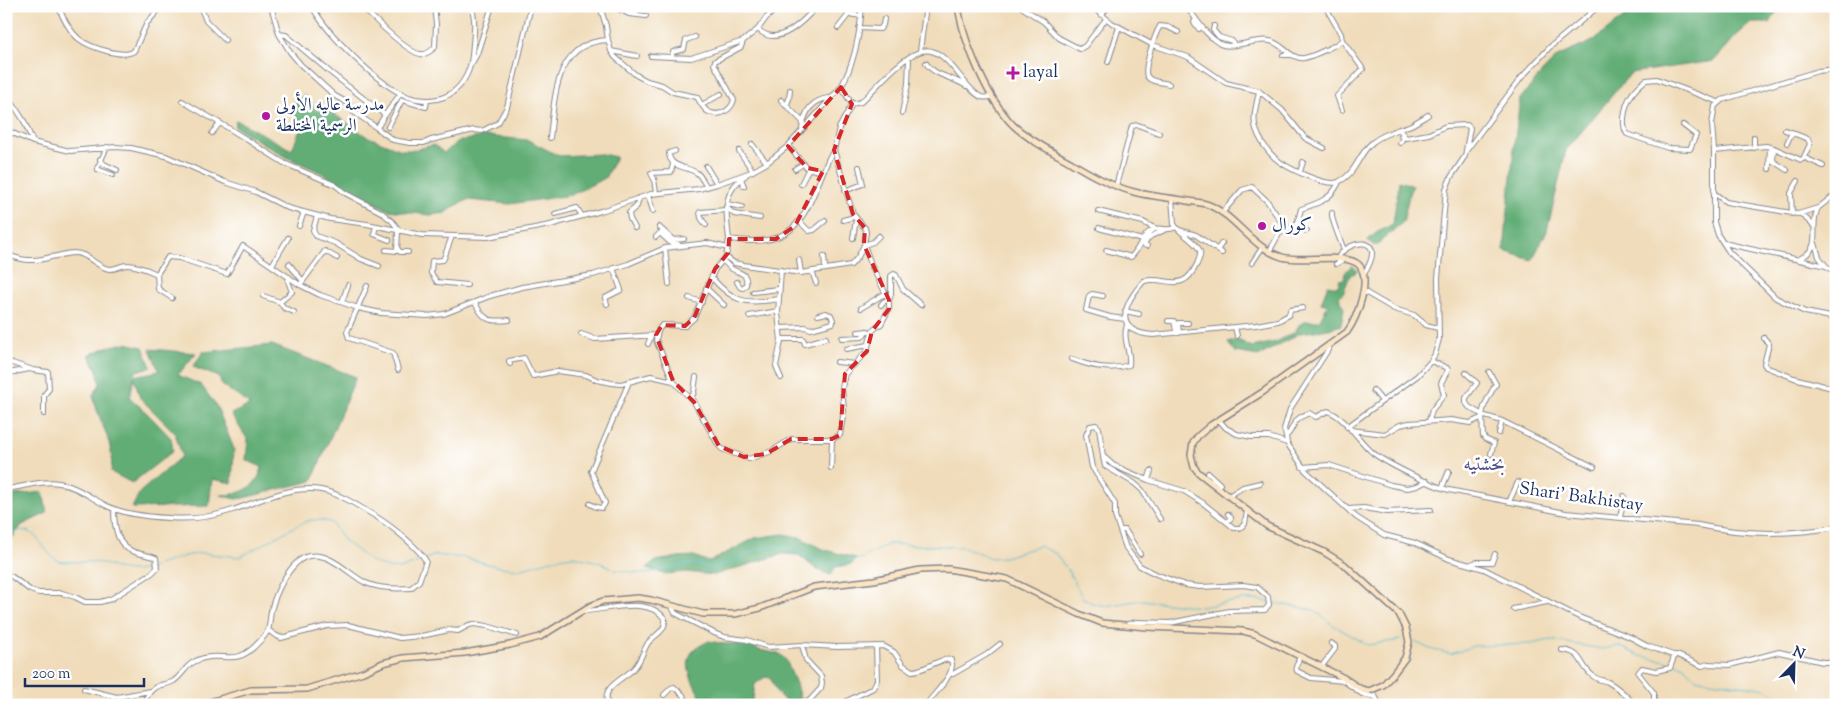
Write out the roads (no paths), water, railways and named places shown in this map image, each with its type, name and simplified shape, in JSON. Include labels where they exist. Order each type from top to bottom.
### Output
[{"type":"main road","points":[[198,705],[251,690],[307,689],[403,658],[465,653],[510,645],[540,637],[603,601],[638,598],[703,614],[735,614],[760,608],[814,587],[874,580],[920,570],[948,569],[1007,579],[1102,623],[1243,632],[1262,636],[1344,678],[1361,690],[1373,690],[1388,680],[1405,658],[1408,648],[1406,628],[1399,614],[1337,559],[1267,526],[1247,511],[1196,470],[1191,455],[1192,443],[1195,439],[1219,420],[1248,403],[1329,344],[1342,337],[1351,326],[1363,291],[1364,274],[1359,265],[1352,259],[1347,258],[1337,261],[1284,258],[1269,252],[1222,213],[1207,204],[1135,192],[1116,186],[1088,173],[1028,137],[1000,110],[992,97],[965,36],[958,6]]},
{"type":"street","points":[[58,6],[68,27],[80,39],[97,47],[130,54],[134,51],[147,23],[162,6]]},
{"type":"street","points":[[200,6],[206,21],[225,40]]},
{"type":"street","points":[[271,6],[279,34],[290,52],[301,64],[335,96],[348,103],[354,112],[393,140],[410,143],[424,143],[474,130],[482,131],[498,123],[507,107],[531,6]]},
{"type":"street","points":[[312,6],[320,20],[334,37],[368,68],[410,98],[427,100],[451,94],[463,80],[476,54],[492,6]]},
{"type":"street","points":[[362,6],[394,36],[415,53],[421,54],[434,47],[436,32],[434,6]]},
{"type":"street","points":[[470,6],[474,20],[471,65]]},
{"type":"street","points":[[600,6],[611,51],[628,69],[647,81],[662,85],[673,92],[697,97],[707,111],[717,114],[725,112],[732,107],[734,97],[714,64],[718,59],[741,47],[743,41]]},
{"type":"street","points":[[613,6],[629,14],[646,16]]},
{"type":"street","points":[[623,6],[627,8],[631,6]]},
{"type":"street","points":[[650,56],[691,58],[743,41],[758,29],[766,18],[780,6]]},
{"type":"street","points":[[758,29],[768,36],[779,36],[802,21],[817,6]]},
{"type":"street","points":[[1091,6],[1119,27],[1152,45],[1188,57],[1226,83],[1259,91],[1282,110],[1304,138],[1324,148]]},
{"type":"street","points":[[1102,15],[1108,6]]},
{"type":"street","points":[[1186,6],[1205,31],[1220,44],[1229,46],[1257,40],[1267,40],[1277,43],[1292,55],[1305,58],[1337,45],[1342,40]]},
{"type":"street","points":[[1325,6],[1341,34],[1342,40],[1363,68],[1337,96],[1342,110]]},
{"type":"street","points":[[1349,428],[1417,376],[1431,360],[1438,344],[1438,278],[1446,189],[1465,152],[1521,78],[1550,48],[1599,6]]},
{"type":"street","points":[[863,7],[850,64],[841,86],[788,146],[767,163],[741,179],[731,189],[726,207],[729,239],[724,259],[715,269],[702,302],[689,324],[680,327],[662,325],[656,335],[656,340],[674,381],[681,391],[691,399],[718,446],[744,457],[753,458],[766,454],[791,439],[832,439],[840,435],[844,410],[842,382],[845,374],[867,351],[872,331],[886,316],[891,294],[891,276],[894,274],[902,288],[921,305]]},
{"type":"street","points":[[1023,8],[1044,22],[1059,38],[1077,48],[1086,46],[1106,19]]},
{"type":"street","points":[[920,51],[925,13]]},
{"type":"street","points":[[838,28],[849,14],[861,16]]},
{"type":"street","points":[[859,28],[882,28],[884,19]]},
{"type":"street","points":[[1196,19],[1194,22],[1200,29]]},
{"type":"street","points":[[1169,84],[1153,81],[1146,75],[1146,68],[1152,45],[1160,26],[1168,27],[1178,32]]},
{"type":"street","points":[[1214,26],[1213,30],[1219,37],[1232,41],[1234,45]]},
{"type":"street","points":[[1108,62],[1119,27]]},
{"type":"street","points":[[279,34],[286,35],[331,73],[385,114]]},
{"type":"street","points":[[390,40],[394,36]]},
{"type":"street","points":[[672,57],[673,52],[684,49],[686,40],[695,37]]},
{"type":"street","points":[[550,138],[556,86],[565,63],[585,45],[608,40]]},
{"type":"street","points":[[729,239],[757,242],[776,239],[799,222],[834,150],[839,128],[852,104],[861,102],[890,73],[920,51],[930,50],[938,54],[960,74],[970,89]]},
{"type":"street","points":[[611,51],[637,56]]},
{"type":"street","points":[[702,60],[703,54]]},
{"type":"street","points":[[1283,55],[1292,55]]},
{"type":"street","points":[[902,113],[908,84],[909,58]]},
{"type":"street","points":[[926,63],[932,71],[957,80],[983,98],[992,97]]},
{"type":"street","points":[[1836,69],[1818,71],[1722,100],[1718,102],[1712,117],[1714,222],[1718,235],[1729,252],[1783,302],[1815,316],[1836,318]]},
{"type":"street","points":[[1683,125],[1696,135],[1690,149],[1668,148],[1627,134],[1624,120],[1629,96],[1646,80],[1657,79],[1718,102]]},
{"type":"street","points":[[841,86],[852,104]]},
{"type":"street","points":[[786,106],[790,90]]},
{"type":"street","points":[[1259,91],[1254,121],[1256,130],[1268,150],[1280,162],[1300,172],[1325,183],[1339,182]]},
{"type":"street","points":[[6,92],[24,121],[33,142]]},
{"type":"street","points":[[377,128],[401,93]]},
{"type":"street","points":[[702,105],[721,94]]},
{"type":"street","points":[[802,129],[803,122],[812,104],[820,99],[829,98]]},
{"type":"street","points":[[388,127],[402,100],[426,107],[427,100]]},
{"type":"street","points":[[781,100],[803,122]]},
{"type":"street","points":[[182,102],[284,163],[335,185],[381,212],[392,221],[399,231],[398,249]]},
{"type":"street","points":[[1269,252],[1279,234],[1295,225],[1301,209],[1323,201],[1332,195],[1339,182],[1356,167],[1365,149],[1374,141],[1428,115]]},
{"type":"street","points":[[212,133],[220,123]]},
{"type":"street","points":[[1116,186],[1132,126],[1138,125],[1159,133]]},
{"type":"street","points":[[1398,129],[1406,138],[1429,134],[1446,126],[1470,126],[1465,152]]},
{"type":"street","points":[[1398,129],[1403,138],[1400,143]]},
{"type":"street","points":[[6,130],[33,142],[70,151],[86,151],[107,147],[132,148],[166,156],[225,182],[256,192],[288,208],[317,216],[422,235],[488,237],[531,229],[582,216],[648,195],[707,187],[752,172]]},
{"type":"street","points":[[1785,130],[1808,139],[1810,144],[1804,158]]},
{"type":"street","points":[[1787,143],[1792,132]]},
{"type":"street","points":[[1754,137],[1754,148]]},
{"type":"street","points":[[752,144],[767,163]]},
{"type":"street","points":[[788,146],[803,164],[823,172]]},
{"type":"street","points":[[107,147],[97,169],[113,175]]},
{"type":"street","points":[[1714,151],[1772,147],[1801,160],[1804,158],[1823,166]]},
{"type":"street","points":[[1769,169],[1772,147]]},
{"type":"street","points":[[1772,147],[1773,161],[1787,170]]},
{"type":"street","points":[[724,259],[769,271],[781,270],[801,273],[851,265],[858,257],[864,245],[865,228],[855,218],[845,191],[834,150]]},
{"type":"street","points":[[656,194],[654,179],[651,173],[671,172],[673,164],[669,156],[670,153],[675,151]]},
{"type":"street","points":[[739,151],[752,172]]},
{"type":"street","points":[[100,159],[104,164],[117,170]]},
{"type":"street","points":[[1278,168],[1280,162]]},
{"type":"street","points":[[1300,172],[1303,162]]},
{"type":"street","points":[[673,164],[698,174],[707,187]]},
{"type":"street","points":[[795,170],[803,164]]},
{"type":"street","points":[[706,166],[717,184]]},
{"type":"street","points":[[845,191],[863,184],[859,167]]},
{"type":"street","points":[[800,184],[809,168]]},
{"type":"street","points":[[741,179],[744,186]]},
{"type":"street","points":[[1792,214],[1791,193],[1798,181]]},
{"type":"street","points":[[1222,213],[1242,190],[1252,187],[1267,201],[1286,230]]},
{"type":"street","points":[[1714,193],[1726,202],[1792,214],[1801,214],[1818,208],[1836,194]]},
{"type":"street","points":[[648,195],[653,211]]},
{"type":"street","points":[[635,228],[629,213],[637,206],[639,198]]},
{"type":"street","points":[[1072,358],[1092,366],[1129,365],[1124,332],[1127,325],[1125,311],[1128,302],[1144,281],[1177,283],[1191,274],[1198,262],[1200,253],[1197,246],[1178,229],[1172,199]]},
{"type":"street","points":[[726,207],[734,214],[760,218]]},
{"type":"street","points":[[706,225],[701,218],[700,212],[726,207],[742,207]]},
{"type":"street","points":[[556,214],[577,208],[582,216]]},
{"type":"street","points":[[1818,208],[1815,214],[1815,243],[1819,257],[1826,266]]},
{"type":"street","points":[[1098,211],[1143,222],[1156,229],[1178,229],[1196,235],[1222,254]]},
{"type":"street","points":[[299,226],[304,212]]},
{"type":"street","points":[[1332,213],[1332,220],[1344,250]]},
{"type":"street","points":[[1801,214],[1814,227]]},
{"type":"street","points":[[317,216],[313,230],[316,236],[379,266]]},
{"type":"street","points":[[843,220],[855,218]]},
{"type":"street","points":[[853,238],[855,218]]},
{"type":"street","points":[[799,222],[809,231],[814,230],[825,221]]},
{"type":"street","points":[[1295,225],[1307,231]]},
{"type":"street","points":[[376,226],[374,234],[389,240]]},
{"type":"street","points":[[659,227],[674,240],[677,246]]},
{"type":"street","points":[[1099,228],[1142,240]]},
{"type":"street","points":[[1106,250],[1131,257],[1142,240],[1156,229]]},
{"type":"street","points":[[1147,246],[1144,245],[1148,239],[1165,230]]},
{"type":"street","points":[[1246,234],[1252,230]]},
{"type":"street","points":[[656,236],[660,233],[677,246]]},
{"type":"street","points":[[452,236],[443,260],[432,261],[431,273],[437,282],[467,285]]},
{"type":"street","points":[[864,245],[873,242],[879,236]]},
{"type":"street","points":[[272,265],[288,238]]},
{"type":"street","points":[[674,240],[684,239]]},
{"type":"street","points":[[172,298],[158,289],[157,274],[168,257],[179,258],[227,274],[243,246],[320,295],[358,308],[381,313],[427,316],[444,314],[490,296],[522,287],[572,279],[613,268],[665,248],[707,243],[728,248]]},
{"type":"street","points":[[1217,250],[1222,243]]},
{"type":"street","points":[[1337,261],[1344,250],[1361,243],[1371,247],[1373,254],[1371,262],[1364,274]]},
{"type":"street","points":[[1724,243],[1799,259],[1826,266],[1836,272]]},
{"type":"street","points":[[1799,259],[1810,252],[1815,243]]},
{"type":"street","points":[[1252,263],[1260,244]]},
{"type":"street","points":[[864,245],[872,267],[889,299]]},
{"type":"street","points":[[665,248],[669,284]]},
{"type":"street","points":[[386,250],[396,252],[398,249]]},
{"type":"street","points":[[398,249],[400,252],[408,252]]},
{"type":"street","points":[[301,282],[325,251],[337,258]]},
{"type":"street","points":[[6,254],[22,260],[39,260],[77,253],[108,269],[116,269],[126,265],[136,266],[157,274]]},
{"type":"street","points":[[824,256],[825,268]]},
{"type":"street","points":[[724,259],[731,269],[745,274],[747,278],[746,285],[743,288],[737,282]]},
{"type":"street","points":[[799,260],[801,273]]},
{"type":"street","points":[[289,264],[301,282]]},
{"type":"street","points":[[607,304],[605,298],[621,290],[613,268]]},
{"type":"street","points":[[781,270],[778,289],[781,339],[776,366],[781,378]]},
{"type":"street","points":[[812,271],[816,283]]},
{"type":"street","points":[[280,302],[292,292],[288,281],[289,277]]},
{"type":"street","points":[[712,278],[725,292],[740,301],[754,302],[778,299]]},
{"type":"street","points":[[342,302],[348,285]]},
{"type":"street","points":[[367,286],[347,332],[348,338],[394,353],[398,370]]},
{"type":"street","points":[[706,288],[724,304]]},
{"type":"street","points":[[754,292],[778,289]]},
{"type":"street","points":[[1363,291],[1394,309],[1414,315],[1426,325],[1438,328]]},
{"type":"street","points":[[861,308],[886,293]]},
{"type":"street","points":[[1103,296],[1092,294],[1089,296],[1086,310],[1125,319]]},
{"type":"street","points":[[263,296],[280,302],[284,308],[294,312]]},
{"type":"street","points":[[689,298],[702,302]]},
{"type":"street","points":[[881,306],[883,302],[889,299]]},
{"type":"street","points":[[475,303],[488,320],[494,322],[509,320]]},
{"type":"street","points":[[1127,325],[1141,333],[1177,333],[1278,321],[1289,315],[1290,310],[1304,308]]},
{"type":"street","points":[[749,316],[778,311]]},
{"type":"street","points":[[1125,311],[1140,314]]},
{"type":"street","points":[[780,328],[811,328],[832,323],[831,314],[818,315]]},
{"type":"street","points":[[1168,321],[1174,320],[1177,333]]},
{"type":"street","points":[[1177,333],[1178,323],[1188,323]]},
{"type":"street","points":[[1235,327],[1237,336]]},
{"type":"street","points":[[842,338],[862,337],[867,331]]},
{"type":"street","points":[[858,332],[872,331]]},
{"type":"street","points":[[581,334],[595,339],[656,335]]},
{"type":"street","points":[[648,344],[651,336]]},
{"type":"street","points":[[781,339],[802,338],[805,344],[826,338]]},
{"type":"street","points":[[1764,338],[1769,344],[1764,364],[1766,368],[1794,378],[1836,388]]},
{"type":"street","points":[[1329,344],[1328,350],[1290,409],[1284,429],[1287,443],[1302,467],[1309,474],[1356,517],[1384,535],[1415,543],[1449,559],[1471,564],[1526,589],[1579,617],[1630,637],[1646,646],[1674,656],[1677,655],[1702,666],[1708,664],[1730,665],[1780,652],[1823,662],[1836,662]]},
{"type":"street","points":[[846,348],[868,345]]},
{"type":"street","points":[[510,364],[509,361],[524,358],[533,376],[558,371],[586,375],[597,380],[621,384],[651,376],[674,381]]},
{"type":"street","points":[[1429,421],[1432,410],[1444,395],[1441,383],[1448,370],[1431,360]]},
{"type":"street","points":[[6,361],[30,369],[48,372],[50,376],[49,390],[44,395],[44,414]]},
{"type":"street","points":[[837,362],[855,364]]},
{"type":"street","points":[[9,373],[30,369]]},
{"type":"street","points":[[1489,372],[1496,384],[1483,406],[1482,436],[1494,443],[1491,454]]},
{"type":"street","points":[[1466,373],[1477,383],[1466,398],[1466,403],[1469,407],[1482,416],[1502,421],[1594,467]]},
{"type":"street","points":[[691,399],[696,377]]},
{"type":"street","points":[[590,504],[602,508],[605,503],[592,471],[629,382]]},
{"type":"street","points":[[1373,390],[1381,402],[1381,408]]},
{"type":"street","name":"Shari' Bakhistay","points":[[1286,436],[1290,433],[1296,420],[1309,413],[1316,417],[1328,411],[1378,456],[1442,488],[1566,513],[1690,524],[1719,530],[1791,533],[1836,526]]},
{"type":"street","points":[[1349,428],[1385,434],[1400,425],[1412,421],[1451,420],[1470,423],[1482,416]]},
{"type":"street","points":[[1219,420],[1234,433],[1244,436],[1269,438],[1287,443]]},
{"type":"street","points":[[1412,421],[1415,428]]},
{"type":"street","points":[[1499,433],[1502,421]]},
{"type":"street","points":[[1123,625],[1137,622],[1170,622],[1229,611],[1265,610],[1269,603],[1266,594],[1257,587],[1243,584],[1192,586],[1170,580],[1147,570],[1130,554],[1115,516],[1115,504],[1090,463],[1086,435],[1090,426],[1096,425],[1099,428],[1105,466],[1134,483],[1142,490],[1160,519]]},
{"type":"street","points":[[831,468],[832,439]]},
{"type":"street","points":[[1103,456],[1113,465],[1148,480],[1184,491],[1212,508],[1227,522],[1237,528],[1242,527],[1247,518],[1247,511]]},
{"type":"street","points":[[1302,467],[1329,465],[1391,485],[1407,488],[1427,481]]},
{"type":"street","points":[[1148,480],[1151,471]]},
{"type":"street","points":[[1442,488],[1449,471]]},
{"type":"street","points":[[1208,473],[1220,484],[1218,488]]},
{"type":"street","points":[[1508,502],[1518,482]]},
{"type":"street","points":[[6,489],[41,483],[59,483],[76,489],[114,509],[148,516],[200,518],[232,511],[294,491],[321,490],[344,498],[380,519],[422,553],[426,561],[419,581],[411,588],[398,589],[366,583],[344,568],[320,556],[304,558],[288,572],[272,609],[268,630],[255,646],[242,656],[234,658],[213,656],[194,661],[175,680],[156,686],[142,705]]},
{"type":"street","points":[[1229,496],[1243,487],[1260,483]]},
{"type":"street","points":[[1620,518],[1624,496]]},
{"type":"street","points":[[1348,508],[1354,507],[1395,512],[1431,510]]},
{"type":"street","points":[[11,576],[30,590],[39,593],[62,593],[75,596],[85,602],[100,602],[111,599],[157,568],[156,558],[131,551],[120,544],[116,531],[114,509]]},
{"type":"street","points":[[1227,522],[1231,518],[1228,514]]},
{"type":"street","points":[[1120,530],[1125,530],[1140,554]]},
{"type":"street","points":[[1471,564],[1492,562],[1495,554]]},
{"type":"street","points":[[1513,609],[1548,602]]},
{"type":"street","points":[[583,611],[594,611],[615,606],[633,606],[655,611],[665,619],[665,624],[661,631],[648,643],[637,666],[612,686],[606,698],[608,705]]},
{"type":"street","points":[[672,606],[675,613],[724,637],[747,640],[773,647],[802,644],[837,647],[883,646],[894,652],[903,665],[912,671],[923,670],[949,658],[953,663],[950,673],[926,705]]},
{"type":"street","points":[[268,630],[281,638],[327,626],[348,625],[400,638],[449,630],[458,631],[474,624],[488,626],[517,635]]},
{"type":"street","points":[[794,705],[809,701],[822,688],[821,676],[806,660],[802,644]]},
{"type":"street","points":[[950,673],[953,674],[986,655],[1000,644]]},
{"type":"street","points":[[1322,666],[1335,649],[1335,646],[1331,644]]},
{"type":"street","points":[[847,701],[873,688],[877,680],[876,646]]},
{"type":"street","points":[[1562,650],[1574,652],[1594,677],[1620,690],[1635,705]]},
{"type":"street","points":[[1300,656],[1296,667],[1297,671],[1311,678],[1340,680],[1362,694],[1375,697]]},
{"type":"street","points":[[1654,705],[1654,693],[1638,675],[1639,670],[1644,668],[1656,671],[1670,668],[1674,656]]},
{"type":"street","points":[[664,695],[671,688],[674,688],[682,695],[686,703],[685,705]]},
{"type":"street","points":[[84,689],[117,697],[150,692]]},
{"type":"street","points":[[1373,690],[1380,705]]},
{"type":"waterway","points":[[158,565],[201,553],[240,557],[310,520],[322,520],[332,523],[343,540],[372,562],[388,568],[400,569],[436,555],[466,558],[499,567],[518,569],[573,556],[599,562],[616,570],[645,574],[691,563],[710,568],[771,546],[790,548],[809,558],[828,564],[860,559],[889,544],[964,547],[991,558],[1005,557],[1039,546],[1055,553],[1069,572],[1083,598],[1092,603],[1105,606],[1142,600],[1201,607],[1242,600],[1257,600],[1314,610],[1333,625],[1368,645],[1400,640]]},
{"type":"waterway","points":[[6,535],[17,531],[32,533],[52,557],[62,562],[94,562],[131,571],[154,567]]},
{"type":"waterway","points":[[1415,642],[1430,649],[1451,654],[1474,646],[1531,644],[1550,640],[1602,649],[1619,646],[1640,656],[1670,662]]},
{"type":"waterway","points":[[1674,663],[1683,665],[1695,678],[1765,689],[1774,694],[1787,697],[1823,698],[1836,704]]},
{"type":"place","name":"layal","points":[[1013,73]]},
{"type":"place","name":"مدرسة عاليه الأولى الرسمية المختلطة","points":[[266,116]]},
{"type":"place","name":"كورال","points":[[1262,226]]},
{"type":"district","name":"بخشتيه","points":[[1484,465]]}]
